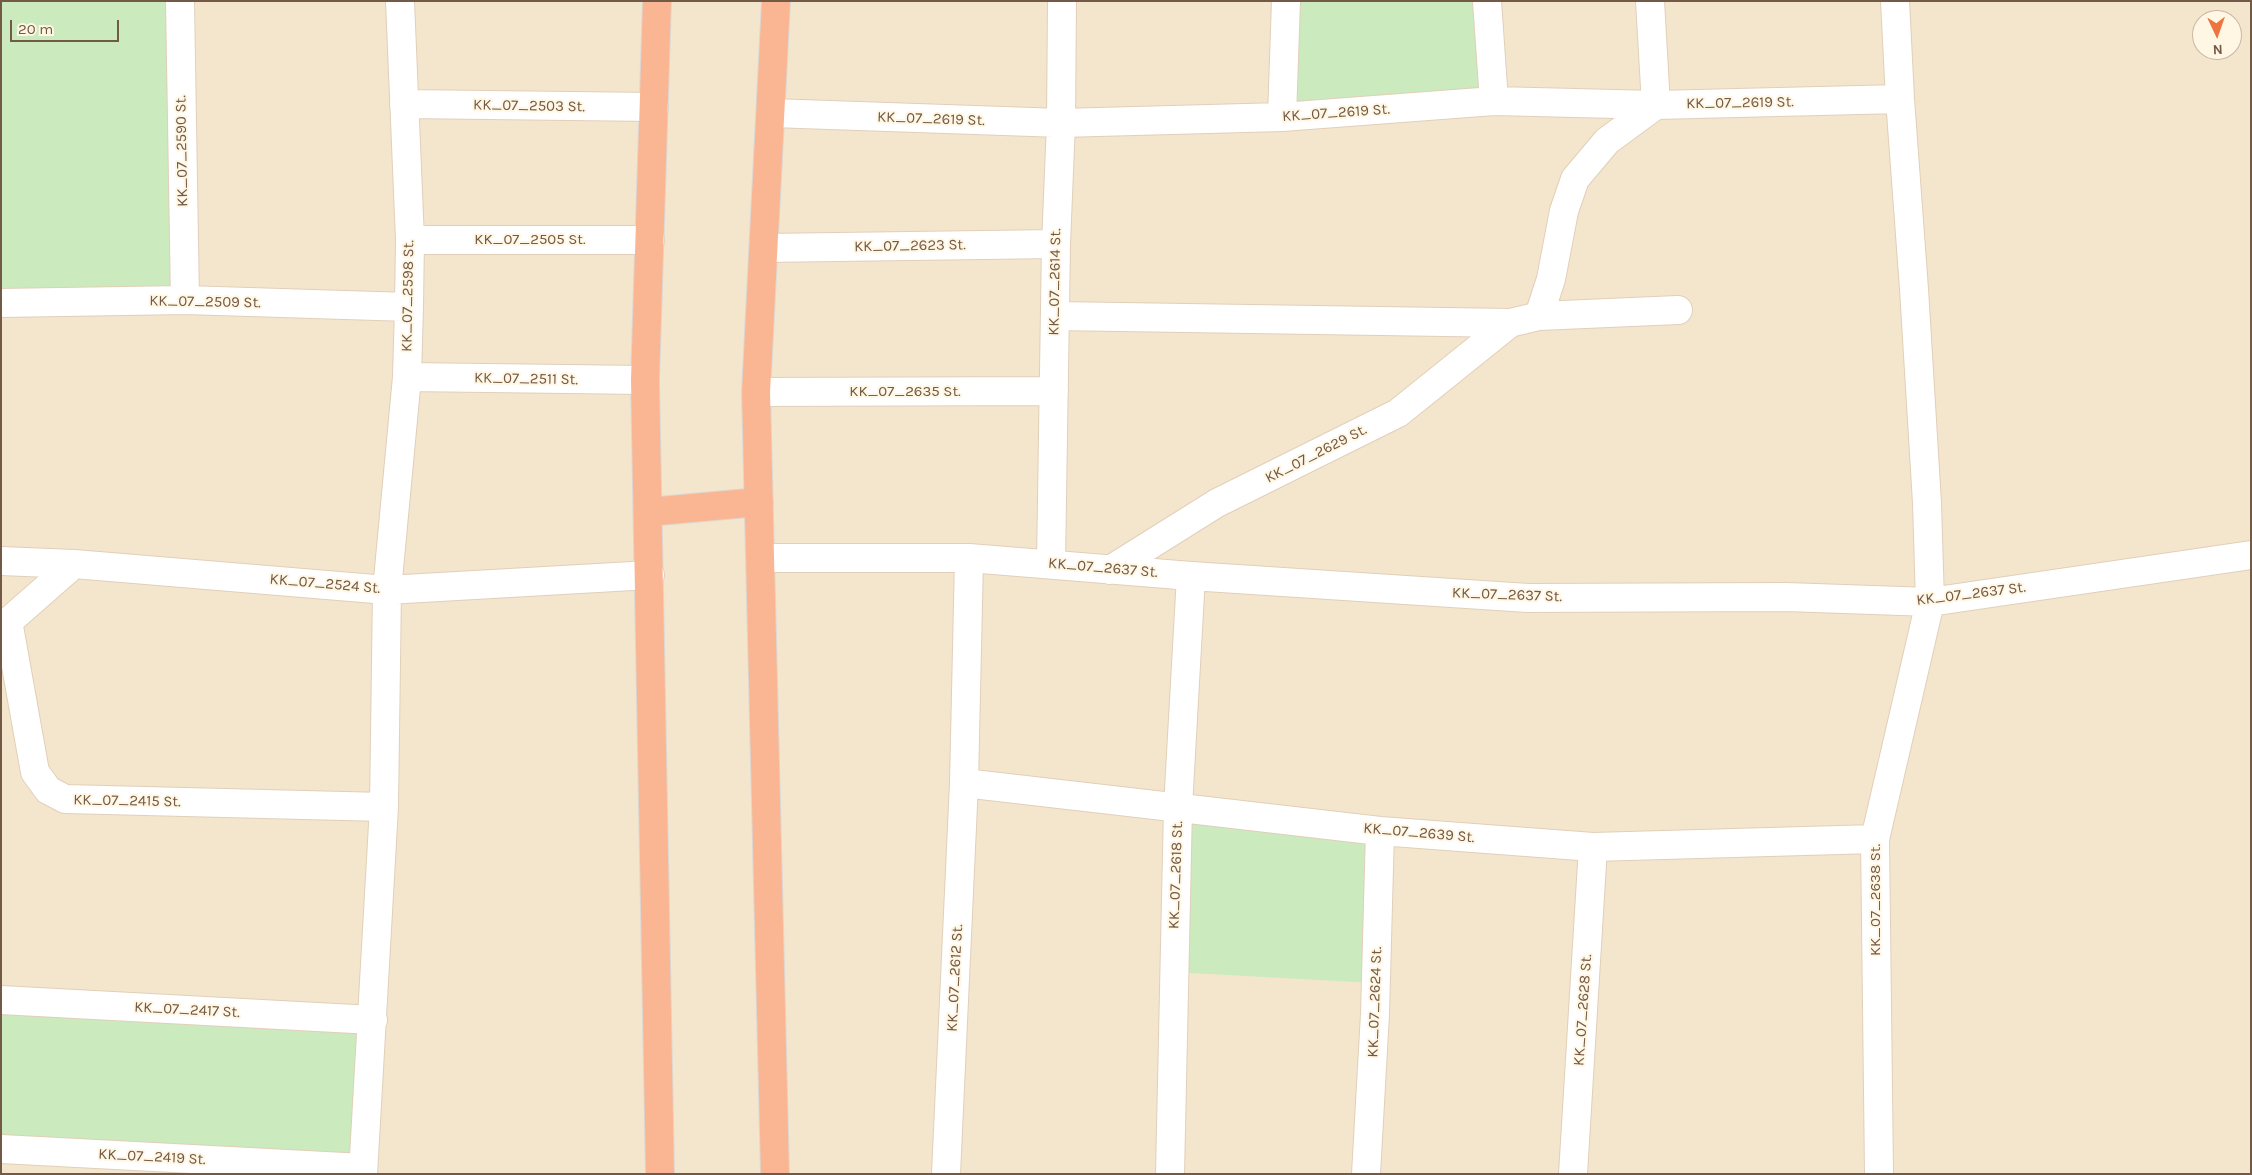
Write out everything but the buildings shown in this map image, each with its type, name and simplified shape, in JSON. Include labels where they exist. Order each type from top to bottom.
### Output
[{"type":"highway","points":[[657,1],[645,380],[660,1174]]},
{"type":"highway","points":[[775,1174],[756,392],[772,113],[776,1]]},
{"type":"highway","points":[[648,512],[759,502]]},
{"type":"street","name":"KK_07_2590 St.","points":[[180,1],[185,300]]},
{"type":"street","name":"KK_07_2598 St.","points":[[363,1171],[384,807],[387,590],[407,377],[410,240],[400,1]]},
{"type":"street","name":"KK_07_2614 St.","points":[[1051,563],[1062,1]]},
{"type":"street","points":[[1282,117],[1286,1]]},
{"type":"street","points":[[1487,1],[1494,101]]},
{"type":"street","points":[[1539,316],[1551,279],[1564,211],[1575,179],[1607,141],[1656,105],[1650,1]]},
{"type":"street","name":"KK_07_2638 St.","points":[[1878,1174],[1875,839],[1930,602],[1927,503],[1895,1]]},
{"type":"street","name":"KK_07_2619 St.","points":[[772,113],[1061,123],[1282,117],[1494,101],[1656,105],[1900,99]]},
{"type":"street","name":"KK_07_2503 St.","points":[[404,104],[654,107]]},
{"type":"street","name":"KK_07_2505 St.","points":[[410,240],[650,240]]},
{"type":"street","name":"KK_07_2623 St.","points":[[764,248],[1056,244]]},
{"type":"street","name":"KK_07_2509 St.","points":[[1,303],[185,300],[409,307]]},
{"type":"street","points":[[1055,316],[1510,322],[1539,316],[1678,310]]},
{"type":"street","name":"KK_07_2629 St.","points":[[1110,570],[1217,503],[1398,413],[1510,322]]},
{"type":"street","name":"KK_07_2511 St.","points":[[407,377],[645,380]]},
{"type":"street","name":"KK_07_2635 St.","points":[[756,392],[1054,391]]},
{"type":"street","name":"KK_07_2637 St.","points":[[760,558],[969,558],[1051,563],[1110,570],[1191,576],[1528,598],[1786,597],[1930,602],[2251,555]]},
{"type":"street","name":"KK_07_2612 St.","points":[[946,1174],[964,783],[969,558]]},
{"type":"street","name":"KK_07_2524 St.","points":[[1,561],[74,564],[387,590],[650,575]]},
{"type":"street","points":[[5,625],[74,564]]},
{"type":"street","name":"KK_07_2618 St.","points":[[1170,1174],[1178,807],[1191,576]]},
{"type":"street","name":"KK_07_2415 St.","points":[[5,625],[35,772],[48,790],[65,799],[384,807]]},
{"type":"street","name":"KK_07_2639 St.","points":[[964,783],[1380,831],[1593,847],[1875,839]]},
{"type":"street","name":"KK_07_2624 St.","points":[[1366,1174],[1376,1014],[1380,831]]},
{"type":"street","name":"KK_07_2628 St.","points":[[1572,1174],[1593,847]]},
{"type":"street","name":"KK_07_2417 St.","points":[[1,1000],[372,1020]]},
{"type":"street","name":"KK_07_2419 St.","points":[[1,1149],[363,1171]]},
{"type":"shaded area","points":[[1,1],[2251,1],[2251,1174],[1,1174]]},
{"type":"green space","points":[[1,1],[180,1],[185,300],[1,303]]},
{"type":"green space","points":[[1286,1],[1487,1],[1494,101],[1282,117]]},
{"type":"green space","points":[[1178,807],[1380,831],[1373,983],[1173,972]]},
{"type":"green space","points":[[1,996],[374,1022],[363,1174],[1,1154]]}]
